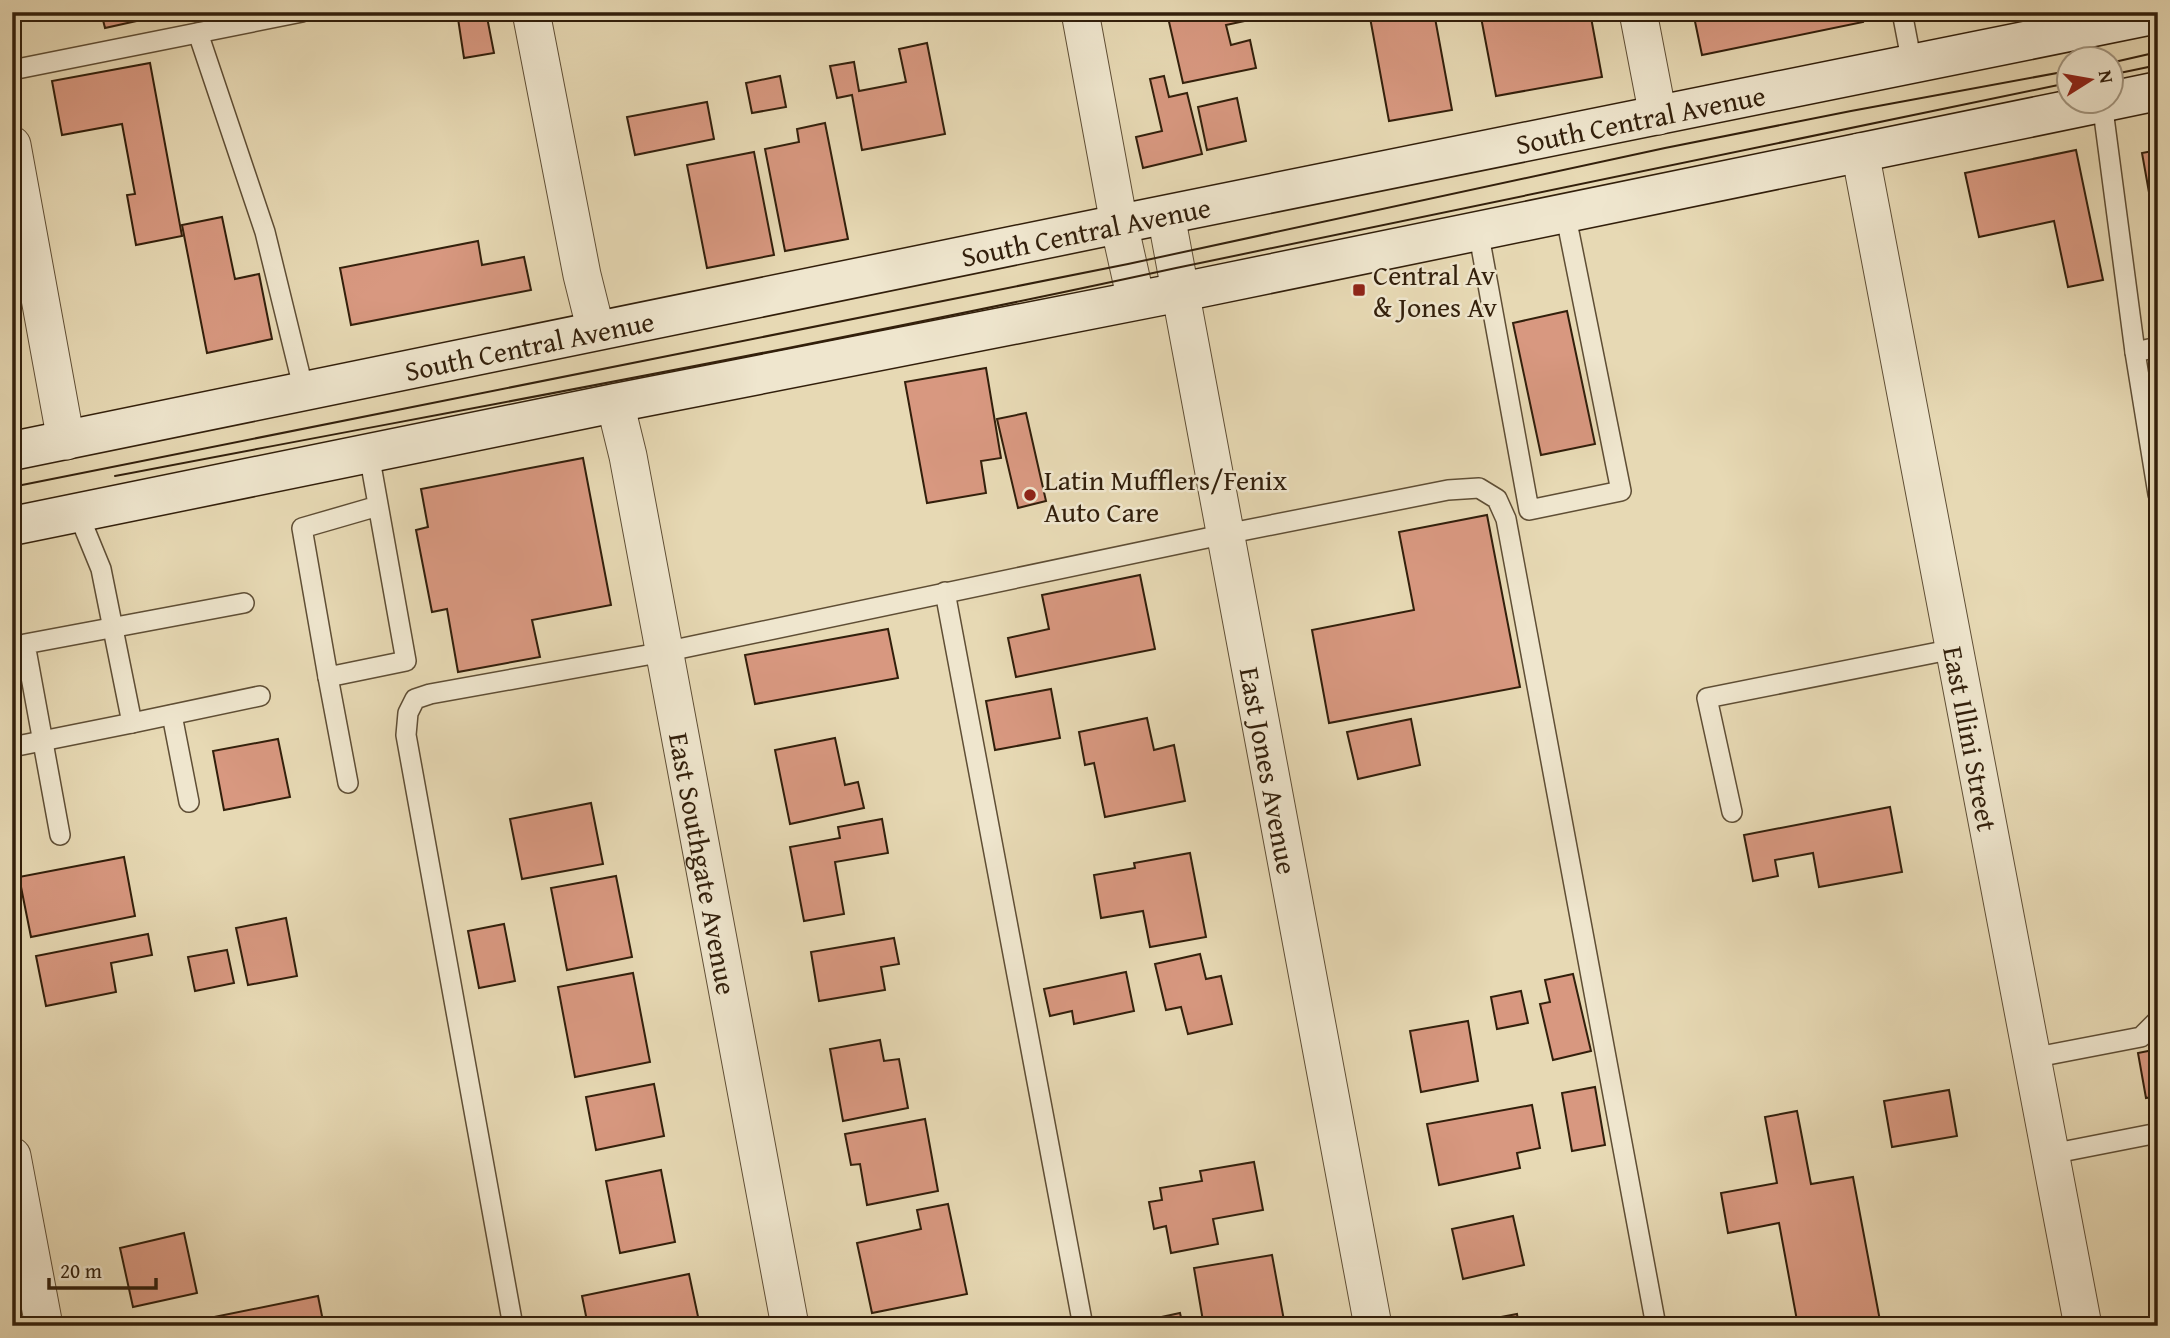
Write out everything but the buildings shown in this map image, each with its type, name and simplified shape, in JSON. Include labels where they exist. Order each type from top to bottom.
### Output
[{"type":"main road","name":"South Central Avenue","points":[[12,451],[1912,64],[2087,20],[2158,14]]},
{"type":"main road","points":[[2124,98],[2158,91]]},
{"type":"main road","points":[[12,526],[615,403],[1181,292],[2054,113]]},
{"type":"street","points":[[531,12],[582,275],[596,331]]},
{"type":"street","points":[[1080,12],[1119,224],[1136,300]]},
{"type":"street","points":[[1638,12],[1658,116]]},
{"type":"street","name":"East Illini Street","points":[[1860,152],[2083,1326]]},
{"type":"street","points":[[14,161],[66,441]]},
{"type":"street","name":"East Jones Avenue","points":[[1166,215],[1373,1326]]},
{"type":"street","name":"East Southgate Avenue","points":[[615,403],[628,456],[790,1326]]},
{"type":"street","points":[[12,1156],[44,1326]]},
{"type":"lane","points":[[12,70],[198,33],[258,17],[302,12]]},
{"type":"lane","points":[[1902,12],[1912,64]]},
{"type":"lane","points":[[198,33],[265,232],[304,391]]},
{"type":"lane","points":[[2108,116],[2135,352],[2158,494]]},
{"type":"lane","points":[[1478,230],[1529,510],[1620,491],[1565,212]]},
{"type":"lane","points":[[2135,352],[2158,347]]},
{"type":"lane","points":[[328,677],[406,661],[369,454]]},
{"type":"lane","points":[[513,1326],[406,735],[408,713],[415,699],[430,694],[664,652],[1226,534],[1448,490],[1479,488],[1497,499],[1506,519],[1656,1326]]},
{"type":"lane","points":[[348,783],[302,528],[378,506]]},
{"type":"lane","points":[[78,513],[101,569],[132,723]]},
{"type":"lane","points":[[945,592],[1083,1326]]},
{"type":"lane","points":[[60,835],[25,644],[244,603]]},
{"type":"lane","points":[[1732,812],[1707,698],[1954,649]]},
{"type":"lane","points":[[12,747],[260,696]]},
{"type":"lane","points":[[172,715],[189,802]]},
{"type":"lane","points":[[2032,1058],[2141,1037],[2158,1020]]},
{"type":"lane","points":[[2050,1154],[2158,1133]]},
{"type":"tram line","points":[[2124,60],[2158,52]]},
{"type":"tram line","points":[[2124,72],[2158,65]]},
{"type":"tram line","points":[[12,487],[1128,264],[1665,148],[2054,74]]},
{"type":"tram line","points":[[115,476],[912,323],[2054,86]]},
{"type":"place","name":"Central Av & Jones Av","points":[[1359,290]]},
{"type":"place","name":"Latin Mufflers/Fenix Auto Care","points":[[1030,495]]}]
